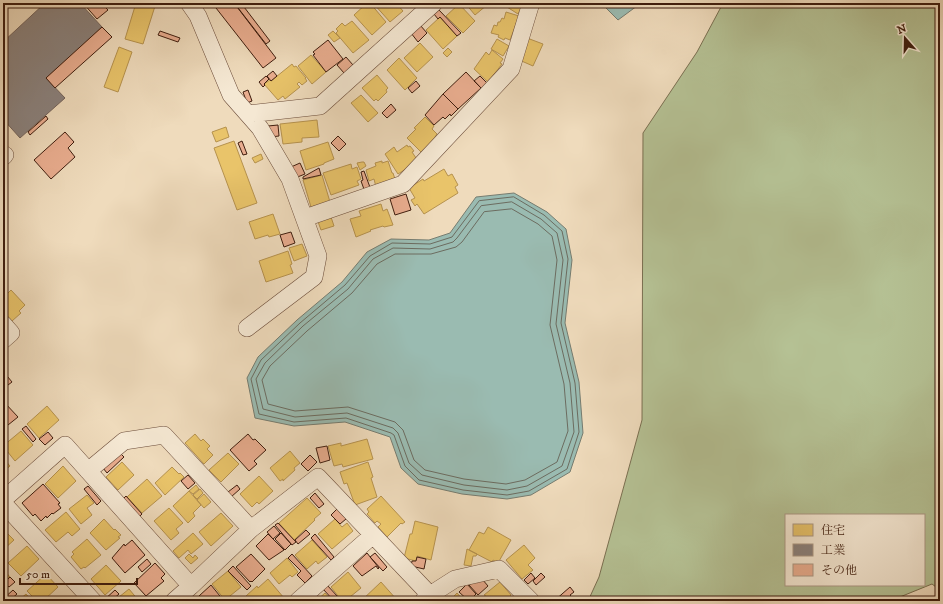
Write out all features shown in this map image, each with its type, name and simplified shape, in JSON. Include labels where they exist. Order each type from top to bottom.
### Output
[{"type":"street","points":[[189,3],[198,16],[231,95],[260,128],[290,179],[318,256],[314,276],[247,328]]},
{"type":"street","points":[[248,114],[320,106],[434,3]]},
{"type":"street","points":[[304,218],[403,184],[511,69],[531,3]]},
{"type":"street","points":[[3,324],[11,333],[3,340]]},
{"type":"street","points":[[88,470],[124,441],[164,435],[251,529]]},
{"type":"street","points":[[3,500],[65,445],[191,586]]},
{"type":"street","points":[[174,601],[251,529],[318,477],[373,535],[426,598],[455,579],[499,569],[530,601]]},
{"type":"street","points":[[3,503],[93,601]]},
{"type":"street","points":[[298,601],[373,535]]},
{"type":"green space","points":[[721,3],[940,3],[940,590],[932,584],[890,601],[588,601],[599,577],[642,420],[643,133],[697,52],[721,7]]},
{"type":"water","points":[[601,3],[641,3],[618,20]]},
{"type":"water","points":[[514,193],[547,212],[566,229],[572,260],[565,323],[579,382],[583,433],[570,472],[531,495],[507,499],[462,494],[418,484],[401,468],[390,437],[345,422],[294,426],[255,418],[247,378],[258,357],[297,320],[342,282],[367,252],[391,239],[429,240],[450,233],[476,197]]},
{"type":"building: 住宅","points":[[136,3],[156,3],[143,44],[125,39]]},
{"type":"building: 住宅","points":[[367,3],[370,3],[386,22],[372,35],[354,15]]},
{"type":"building: 住宅","points":[[373,3],[396,3],[403,11],[390,22]]},
{"type":"building: 住宅","points":[[465,3],[485,3],[487,5],[475,15]]},
{"type":"building: 住宅","points":[[509,3],[514,3],[521,8],[518,14],[507,7]]},
{"type":"building: 住宅","points":[[459,4],[475,21],[463,33],[446,16]]},
{"type":"building: 住宅","points":[[506,12],[519,16],[510,40],[505,38],[504,40],[498,37],[499,35],[491,33],[494,25],[497,26],[498,22],[500,22],[502,18],[504,19]]},
{"type":"building: 住宅","points":[[440,17],[457,36],[443,49],[426,30]]},
{"type":"building: 住宅","points":[[352,21],[369,40],[353,53],[336,33],[338,31],[336,29],[342,23],[345,26]]},
{"type":"building: 住宅","points":[[333,31],[340,38],[334,42],[328,35]]},
{"type":"building: 住宅","points":[[527,38],[543,44],[533,66],[517,59]]},
{"type":"building: 住宅","points":[[497,39],[509,46],[503,56],[491,49]]},
{"type":"building: 住宅","points":[[420,43],[433,57],[417,72],[404,58]]},
{"type":"building: 住宅","points":[[119,47],[132,52],[118,92],[104,87]]},
{"type":"building: 住宅","points":[[448,48],[452,52],[447,57],[443,53]]},
{"type":"building: 住宅","points":[[492,50],[503,59],[500,63],[502,64],[488,82],[474,69],[486,52],[489,55]]},
{"type":"building: 住宅","points":[[311,55],[326,72],[312,84],[298,66]]},
{"type":"building: 住宅","points":[[399,58],[417,78],[405,90],[387,70]]},
{"type":"building: 住宅","points":[[292,64],[294,67],[296,66],[307,81],[302,85],[299,82],[297,84],[300,87],[285,99],[283,96],[278,100],[264,84],[270,80],[271,81]]},
{"type":"building: 住宅","points":[[377,75],[388,88],[386,90],[387,92],[378,101],[376,99],[374,101],[362,88]]},
{"type":"building: 住宅","points":[[361,95],[378,113],[368,122],[351,103]]},
{"type":"building: 住宅","points":[[425,117],[434,126],[432,129],[437,134],[435,137],[436,138],[422,153],[407,138]]},
{"type":"building: 住宅","points":[[317,120],[319,137],[302,138],[302,142],[283,144],[280,124]]},
{"type":"building: 住宅","points":[[226,127],[229,137],[216,142],[212,132]]},
{"type":"building: 住宅","points":[[234,141],[257,203],[237,210],[214,148]]},
{"type":"building: 住宅","points":[[328,142],[334,159],[306,170],[300,151]]},
{"type":"building: 住宅","points":[[407,145],[414,151],[412,152],[418,161],[398,174],[385,154],[394,147],[397,152]]},
{"type":"building: 住宅","points":[[261,154],[263,159],[255,163],[252,158]]},
{"type":"building: 住宅","points":[[382,161],[382,163],[388,161],[395,179],[376,187],[374,179],[369,181],[366,170],[376,166],[375,163]]},
{"type":"building: 住宅","points":[[364,162],[366,166],[360,170],[357,163]]},
{"type":"building: 住宅","points":[[351,164],[352,169],[357,167],[361,179],[357,181],[359,185],[331,195],[323,173]]},
{"type":"building: 住宅","points":[[444,169],[448,176],[452,174],[458,185],[455,187],[458,193],[424,214],[417,204],[415,206],[411,200],[415,198],[409,188],[423,179],[424,181]]},
{"type":"building: 住宅","points":[[322,175],[330,202],[311,207],[303,180]]},
{"type":"building: 住宅","points":[[381,204],[383,211],[387,209],[393,225],[370,230],[371,231],[356,237],[350,219],[361,216],[359,211]]},
{"type":"building: 住宅","points":[[273,214],[280,234],[269,237],[268,235],[255,239],[249,222]]},
{"type":"building: 住宅","points":[[330,214],[334,226],[321,230],[317,219]]},
{"type":"building: 住宅","points":[[302,244],[307,256],[294,261],[289,248]]},
{"type":"building: 住宅","points":[[288,251],[293,273],[266,282],[259,261]]},
{"type":"building: 住宅","points":[[11,290],[25,305],[19,311],[21,313],[12,321],[3,311],[3,298]]},
{"type":"building: 住宅","points":[[47,406],[59,420],[39,438],[27,424]]},
{"type":"building: 住宅","points":[[21,431],[33,445],[15,461],[3,446]]},
{"type":"building: 住宅","points":[[195,434],[201,441],[203,439],[210,446],[207,449],[213,455],[204,464],[185,443]]},
{"type":"building: 住宅","points":[[367,439],[373,459],[343,467],[342,464],[334,466],[328,446],[341,443],[341,446]]},
{"type":"building: 住宅","points":[[290,451],[300,463],[283,481],[283,479],[280,481],[270,468]]},
{"type":"building: 住宅","points":[[228,453],[239,464],[221,482],[209,470]]},
{"type":"building: 住宅","points":[[3,458],[10,466],[3,472]]},
{"type":"building: 住宅","points":[[122,462],[134,475],[118,490],[106,477]]},
{"type":"building: 住宅","points":[[368,462],[377,497],[355,505],[347,483],[344,484],[340,472]]},
{"type":"building: 住宅","points":[[63,466],[76,481],[58,498],[45,484]]},
{"type":"building: 住宅","points":[[172,467],[184,477],[165,495],[155,483]]},
{"type":"building: 住宅","points":[[259,476],[273,491],[259,504],[257,502],[252,507],[240,494]]},
{"type":"building: 住宅","points":[[147,479],[162,496],[142,513],[127,497]]},
{"type":"building: 住宅","points":[[196,485],[199,489],[193,494],[189,491]]},
{"type":"building: 住宅","points":[[200,489],[203,493],[197,499],[193,495]]},
{"type":"building: 住宅","points":[[189,491],[201,505],[193,513],[195,516],[188,523],[173,506]]},
{"type":"building: 住宅","points":[[204,494],[211,502],[204,508],[197,500]]},
{"type":"building: 住宅","points":[[87,495],[94,503],[87,508],[92,515],[81,524],[69,509]]},
{"type":"building: 住宅","points":[[381,496],[405,522],[402,524],[401,523],[387,537],[378,527],[381,524],[377,521],[375,523],[367,514],[369,512],[367,509]]},
{"type":"building: 住宅","points":[[307,498],[321,513],[294,540],[279,523]]},
{"type":"building: 住宅","points":[[169,508],[183,523],[176,529],[179,533],[171,540],[154,521]]},
{"type":"building: 住宅","points":[[66,512],[80,529],[72,536],[68,532],[56,542],[45,530]]},
{"type":"building: 住宅","points":[[221,513],[233,526],[211,546],[199,532]]},
{"type":"building: 住宅","points":[[104,519],[121,535],[118,537],[120,538],[106,550],[90,533]]},
{"type":"building: 住宅","points":[[335,519],[342,527],[347,523],[353,531],[332,549],[318,534]]},
{"type":"building: 住宅","points":[[415,521],[438,527],[431,560],[417,556],[416,561],[404,558]]},
{"type":"building: 住宅","points":[[488,527],[511,540],[498,563],[493,560],[492,562],[469,550],[479,532],[484,534]]},
{"type":"building: 住宅","points":[[3,529],[14,540],[3,550]]},
{"type":"building: 住宅","points":[[193,533],[203,544],[191,554],[188,550],[179,558],[173,551]]},
{"type":"building: 住宅","points":[[87,539],[101,555],[85,568],[84,567],[81,569],[71,557],[74,554],[72,552]]},
{"type":"building: 住宅","points":[[312,540],[327,557],[318,564],[316,561],[307,569],[295,555]]},
{"type":"building: 住宅","points":[[524,545],[535,558],[528,565],[533,570],[522,579],[506,560]]},
{"type":"building: 住宅","points":[[27,546],[39,559],[21,576],[8,563]]},
{"type":"building: 住宅","points":[[467,549],[477,554],[476,556],[473,556],[471,566],[464,565]]},
{"type":"building: 住宅","points":[[189,554],[193,558],[195,555],[198,558],[191,564],[185,558]]},
{"type":"building: 住宅","points":[[287,558],[298,572],[292,577],[290,575],[279,584],[270,573]]},
{"type":"building: 住宅","points":[[106,565],[121,581],[105,595],[91,579]]},
{"type":"building: 住宅","points":[[3,569],[10,577],[3,584]]},
{"type":"building: 住宅","points":[[228,571],[241,587],[225,600],[212,584]]},
{"type":"building: 住宅","points":[[348,572],[361,588],[345,601],[342,601],[331,587]]},
{"type":"building: 住宅","points":[[46,574],[58,587],[43,601],[37,601],[27,591]]},
{"type":"building: 住宅","points":[[268,579],[284,598],[281,601],[268,601],[267,599],[264,601],[250,601],[246,596]]},
{"type":"building: 住宅","points":[[381,582],[397,600],[396,601],[361,601]]},
{"type":"building: 住宅","points":[[500,582],[511,595],[505,601],[485,601],[483,599],[486,596],[484,595]]},
{"type":"building: 住宅","points":[[129,589],[139,601],[114,601]]},
{"type":"building: 住宅","points":[[325,593],[332,601],[316,601]]},
{"type":"building: 住宅","points":[[457,593],[464,601],[449,601]]},
{"type":"building: 住宅","points":[[26,594],[32,601],[18,601]]},
{"type":"building: 工業","points":[[45,3],[80,3],[102,27],[46,78],[65,98],[20,138],[3,119],[3,42]]},
{"type":"building: その他","points":[[83,3],[101,3],[108,10],[97,19]]},
{"type":"building: その他","points":[[224,3],[234,3],[276,58],[263,68],[216,8]]},
{"type":"building: その他","points":[[241,3],[270,41],[266,44],[235,4]]},
{"type":"building: その他","points":[[439,10],[461,33],[457,36],[440,17],[438,19],[434,14]]},
{"type":"building: その他","points":[[420,25],[427,33],[418,42],[411,33]]},
{"type":"building: その他","points":[[102,27],[112,37],[55,88],[46,78]]},
{"type":"building: その他","points":[[160,31],[180,38],[178,42],[158,35]]},
{"type":"building: その他","points":[[328,40],[343,59],[326,72],[313,55],[315,54],[313,52]]},
{"type":"building: その他","points":[[346,57],[353,65],[344,73],[337,65]]},
{"type":"building: その他","points":[[273,71],[277,76],[271,81],[267,76]]},
{"type":"building: その他","points":[[466,72],[481,88],[458,109],[443,94]]},
{"type":"building: その他","points":[[266,76],[269,79],[263,87],[259,82]]},
{"type":"building: その他","points":[[480,76],[488,84],[482,89],[474,81]]},
{"type":"building: その他","points":[[416,81],[420,86],[412,93],[408,88]]},
{"type":"building: その他","points":[[248,90],[252,101],[247,103],[243,92]]},
{"type":"building: その他","points":[[443,94],[458,109],[451,116],[450,114],[445,119],[443,117],[434,125],[425,115]]},
{"type":"building: その他","points":[[391,104],[396,110],[387,118],[382,113]]},
{"type":"building: その他","points":[[46,116],[48,119],[30,135],[28,132]]},
{"type":"building: その他","points":[[278,125],[279,136],[270,137],[268,126]]},
{"type":"building: その他","points":[[65,132],[74,142],[68,148],[75,157],[51,179],[34,160]]},
{"type":"building: その他","points":[[338,136],[346,144],[339,151],[331,143]]},
{"type":"building: その他","points":[[242,141],[247,154],[243,155],[238,143]]},
{"type":"building: その他","points":[[300,163],[305,174],[295,178],[291,167]]},
{"type":"building: その他","points":[[319,168],[321,175],[303,179],[303,177]]},
{"type":"building: その他","points":[[364,171],[371,190],[365,192],[361,181],[363,180],[361,172]]},
{"type":"building: その他","points":[[406,194],[411,210],[395,215],[390,199]]},
{"type":"building: その他","points":[[291,232],[295,243],[284,247],[280,235]]},
{"type":"building: その他","points":[[3,371],[12,382],[4,388],[7,391],[3,394]]},
{"type":"building: その他","points":[[3,402],[18,417],[3,429]]},
{"type":"building: その他","points":[[26,426],[36,439],[33,442],[22,429]]},
{"type":"building: その他","points":[[48,432],[53,438],[45,445],[39,439]]},
{"type":"building: その他","points":[[248,434],[266,450],[254,461],[257,464],[249,471],[230,450]]},
{"type":"building: その他","points":[[327,446],[330,460],[320,463],[316,448]]},
{"type":"building: その他","points":[[120,453],[124,457],[107,473],[103,468]]},
{"type":"building: その他","points":[[310,455],[317,462],[308,471],[301,464]]},
{"type":"building: その他","points":[[188,475],[195,483],[188,489],[181,481]]},
{"type":"building: その他","points":[[43,484],[60,503],[58,504],[61,508],[47,518],[46,516],[41,521],[35,514],[33,516],[22,503]]},
{"type":"building: その他","points":[[237,485],[240,489],[231,497],[228,492]]},
{"type":"building: その他","points":[[88,486],[101,501],[97,505],[84,489]]},
{"type":"building: その他","points":[[315,493],[324,504],[319,508],[310,498]]},
{"type":"building: その他","points":[[126,496],[142,514],[138,518],[122,500]]},
{"type":"building: その他","points":[[337,509],[346,519],[340,524],[331,515]]},
{"type":"building: その他","points":[[278,523],[296,542],[292,545],[275,525]]},
{"type":"building: その他","points":[[274,526],[280,533],[273,539],[267,532]]},
{"type":"building: その他","points":[[306,530],[310,534],[298,544],[295,540]]},
{"type":"building: その他","points":[[281,533],[291,544],[285,550],[275,539]]},
{"type":"building: その他","points":[[268,534],[284,550],[269,560],[256,546]]},
{"type":"building: その他","points":[[315,534],[334,557],[331,560],[311,538]]},
{"type":"building: その他","points":[[132,540],[145,555],[125,573],[112,558],[124,544],[125,546]]},
{"type":"building: その他","points":[[367,553],[379,568],[378,569],[376,566],[362,576],[353,566]]},
{"type":"building: その他","points":[[375,553],[387,567],[383,571],[370,557]]},
{"type":"building: その他","points":[[251,554],[265,569],[252,582],[250,582],[236,567]]},
{"type":"building: その他","points":[[292,554],[312,576],[305,583],[297,575],[301,571],[288,558]]},
{"type":"building: その他","points":[[417,557],[426,559],[424,569],[411,566],[412,561],[416,561]]},
{"type":"building: その他","points":[[147,559],[151,564],[142,572],[138,567]]},
{"type":"building: その他","points":[[155,563],[165,574],[161,578],[164,581],[146,596],[134,583]]},
{"type":"building: その他","points":[[233,566],[251,586],[247,590],[228,571]]},
{"type":"building: その他","points":[[531,573],[535,578],[528,584],[524,580]]},
{"type":"building: その他","points":[[541,573],[545,577],[536,585],[533,581]]},
{"type":"building: その他","points":[[10,577],[15,582],[9,587],[4,583]]},
{"type":"building: その他","points":[[482,579],[488,586],[478,595],[469,585],[475,581],[477,583]]},
{"type":"building: その他","points":[[467,584],[476,594],[469,601],[459,592]]},
{"type":"building: その他","points":[[211,585],[224,601],[201,601],[198,598]]},
{"type":"building: その他","points":[[327,585],[338,597],[334,601],[323,589]]},
{"type":"building: その他","points":[[570,587],[574,592],[570,595],[576,601],[554,601]]},
{"type":"building: その他","points":[[13,590],[17,594],[9,601],[3,601],[3,599]]},
{"type":"building: その他","points":[[115,590],[119,594],[111,601],[104,600]]}]
